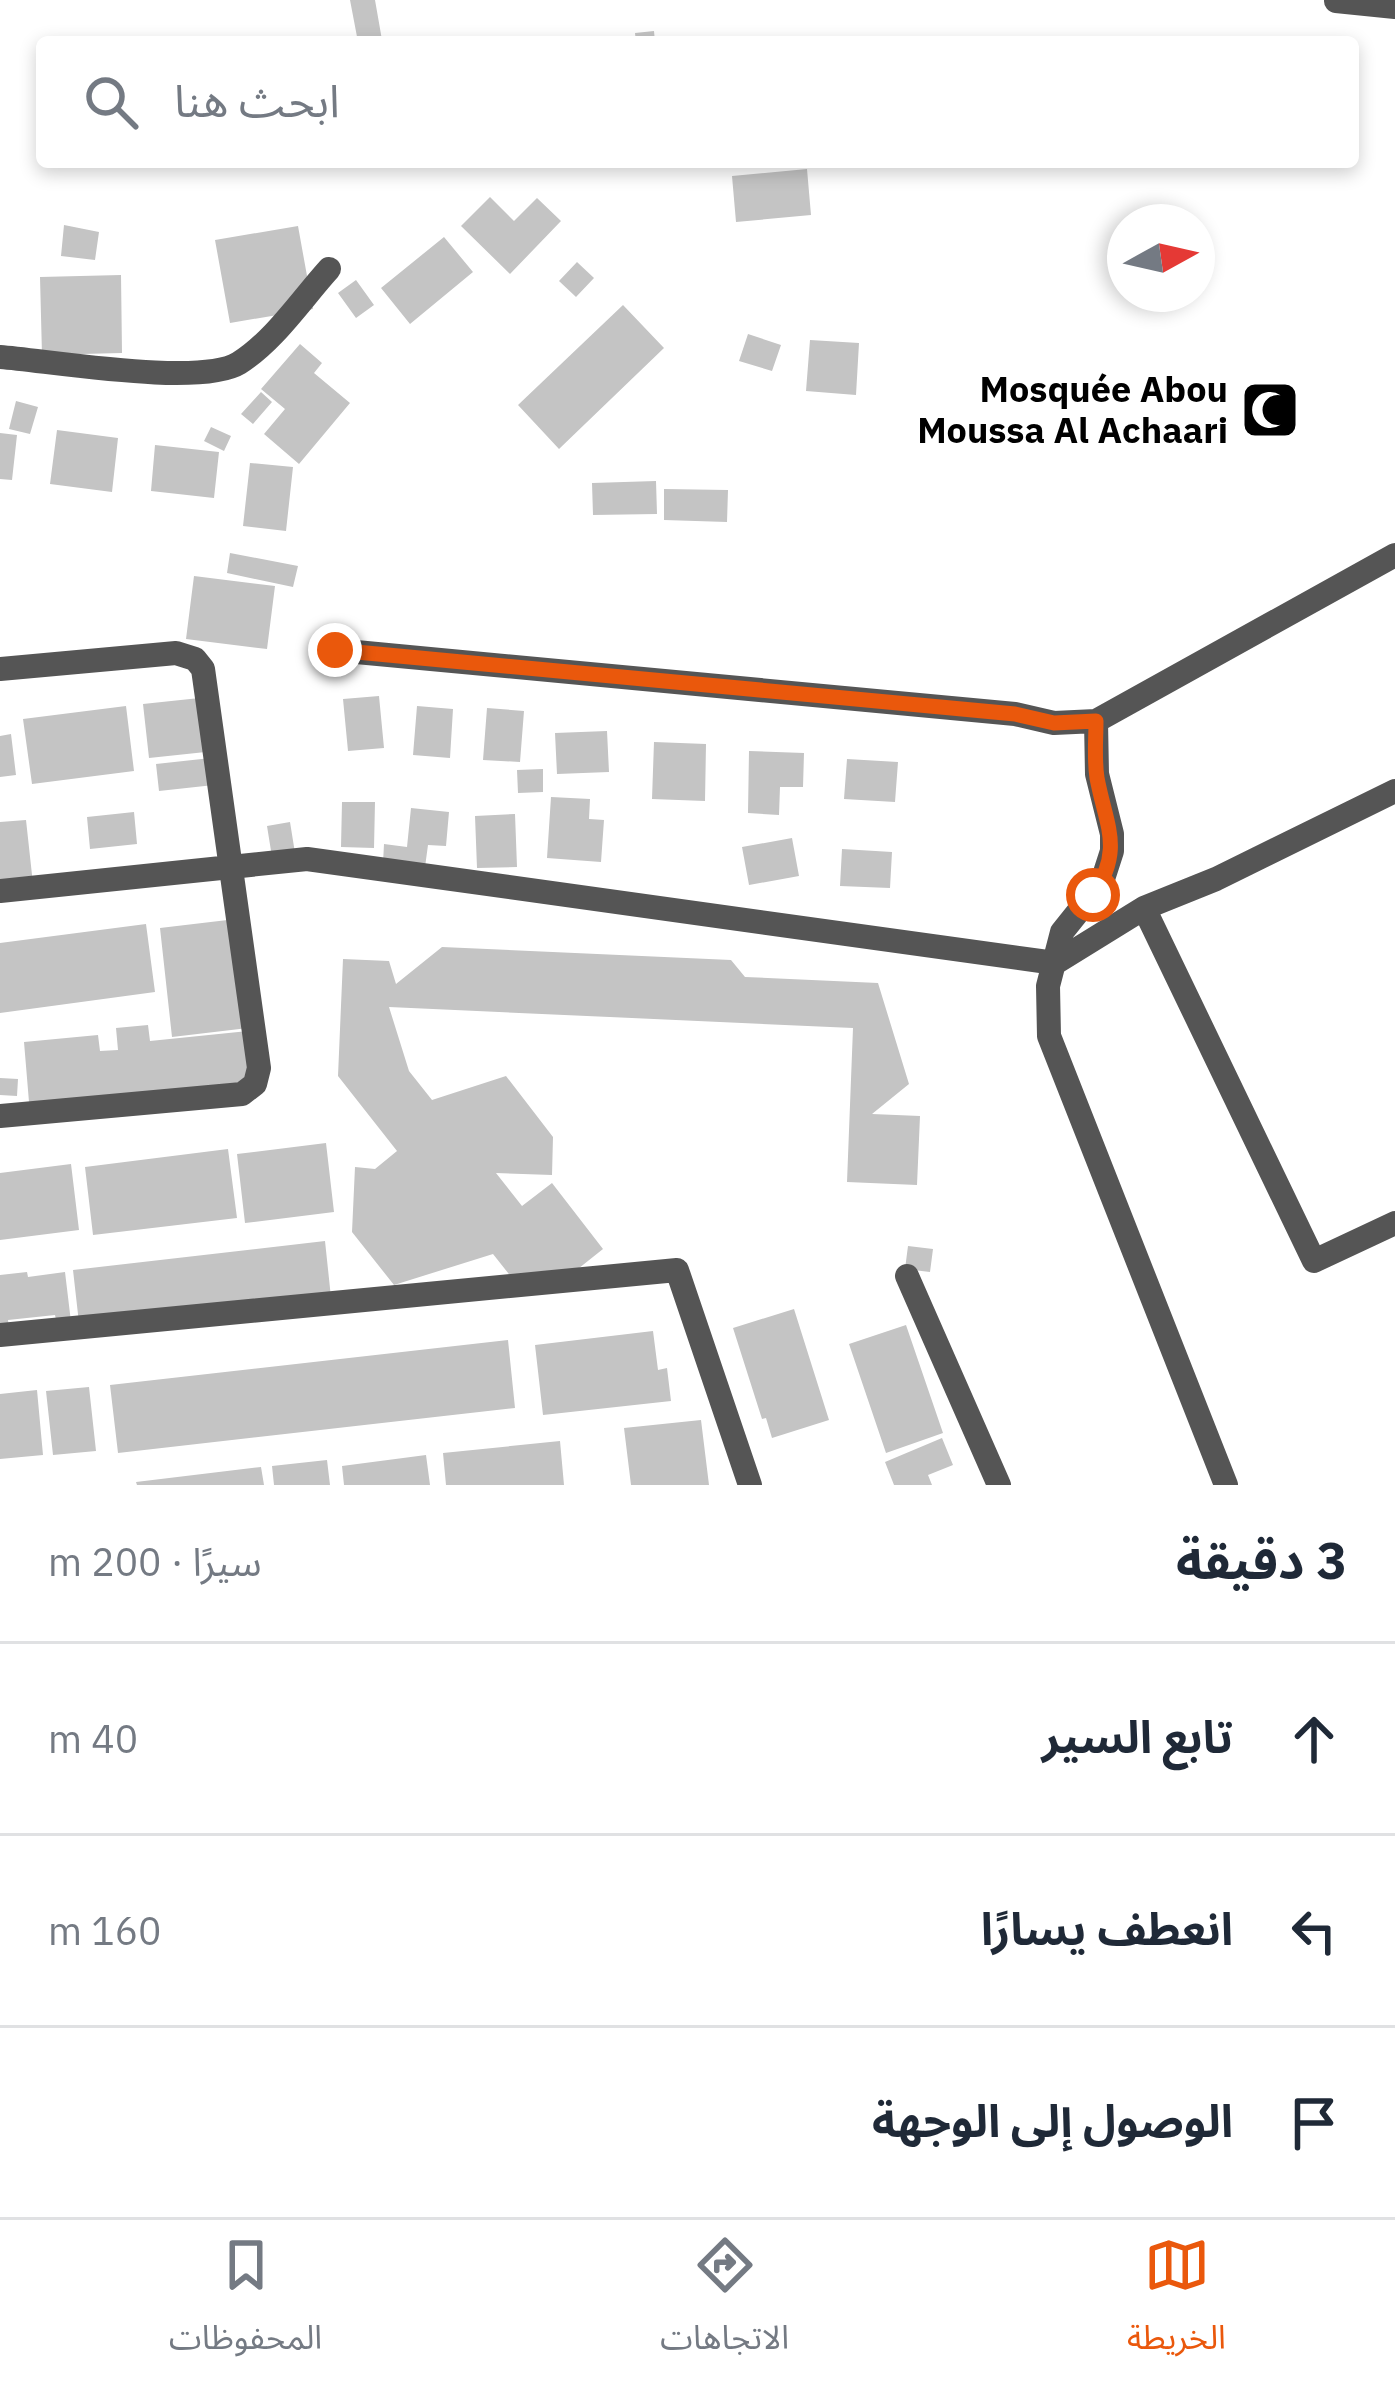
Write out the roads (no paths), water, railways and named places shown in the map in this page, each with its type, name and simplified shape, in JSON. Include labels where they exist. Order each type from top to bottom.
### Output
[{"type":"street","points":[[1336,1],[1395,7]]},
{"type":"street","points":[[0,357],[200,375],[236,365],[328,269]]},
{"type":"street","points":[[335,650],[1015,714],[1054,723],[1096,721],[1395,555]]},
{"type":"street","points":[[0,669],[176,653],[195,659],[206,675],[260,1068],[252,1088],[242,1094],[0,1116]]},
{"type":"street","points":[[1096,721],[1096,774],[1112,850],[1102,882],[1062,932],[1046,1012],[1053,1048],[1226,1485]]},
{"type":"street","points":[[0,891],[307,859],[1055,963],[1144,908],[1216,879],[1395,791]]},
{"type":"street","points":[[1144,908],[1314,1261],[1395,1223]]},
{"type":"street","points":[[0,1334],[677,1270],[750,1485]]},
{"type":"street","points":[[908,1276],[999,1485]]},
{"type":"place","name":"Mosquée Abou Moussa Al Achaari","points":[[1270,410]]}]
